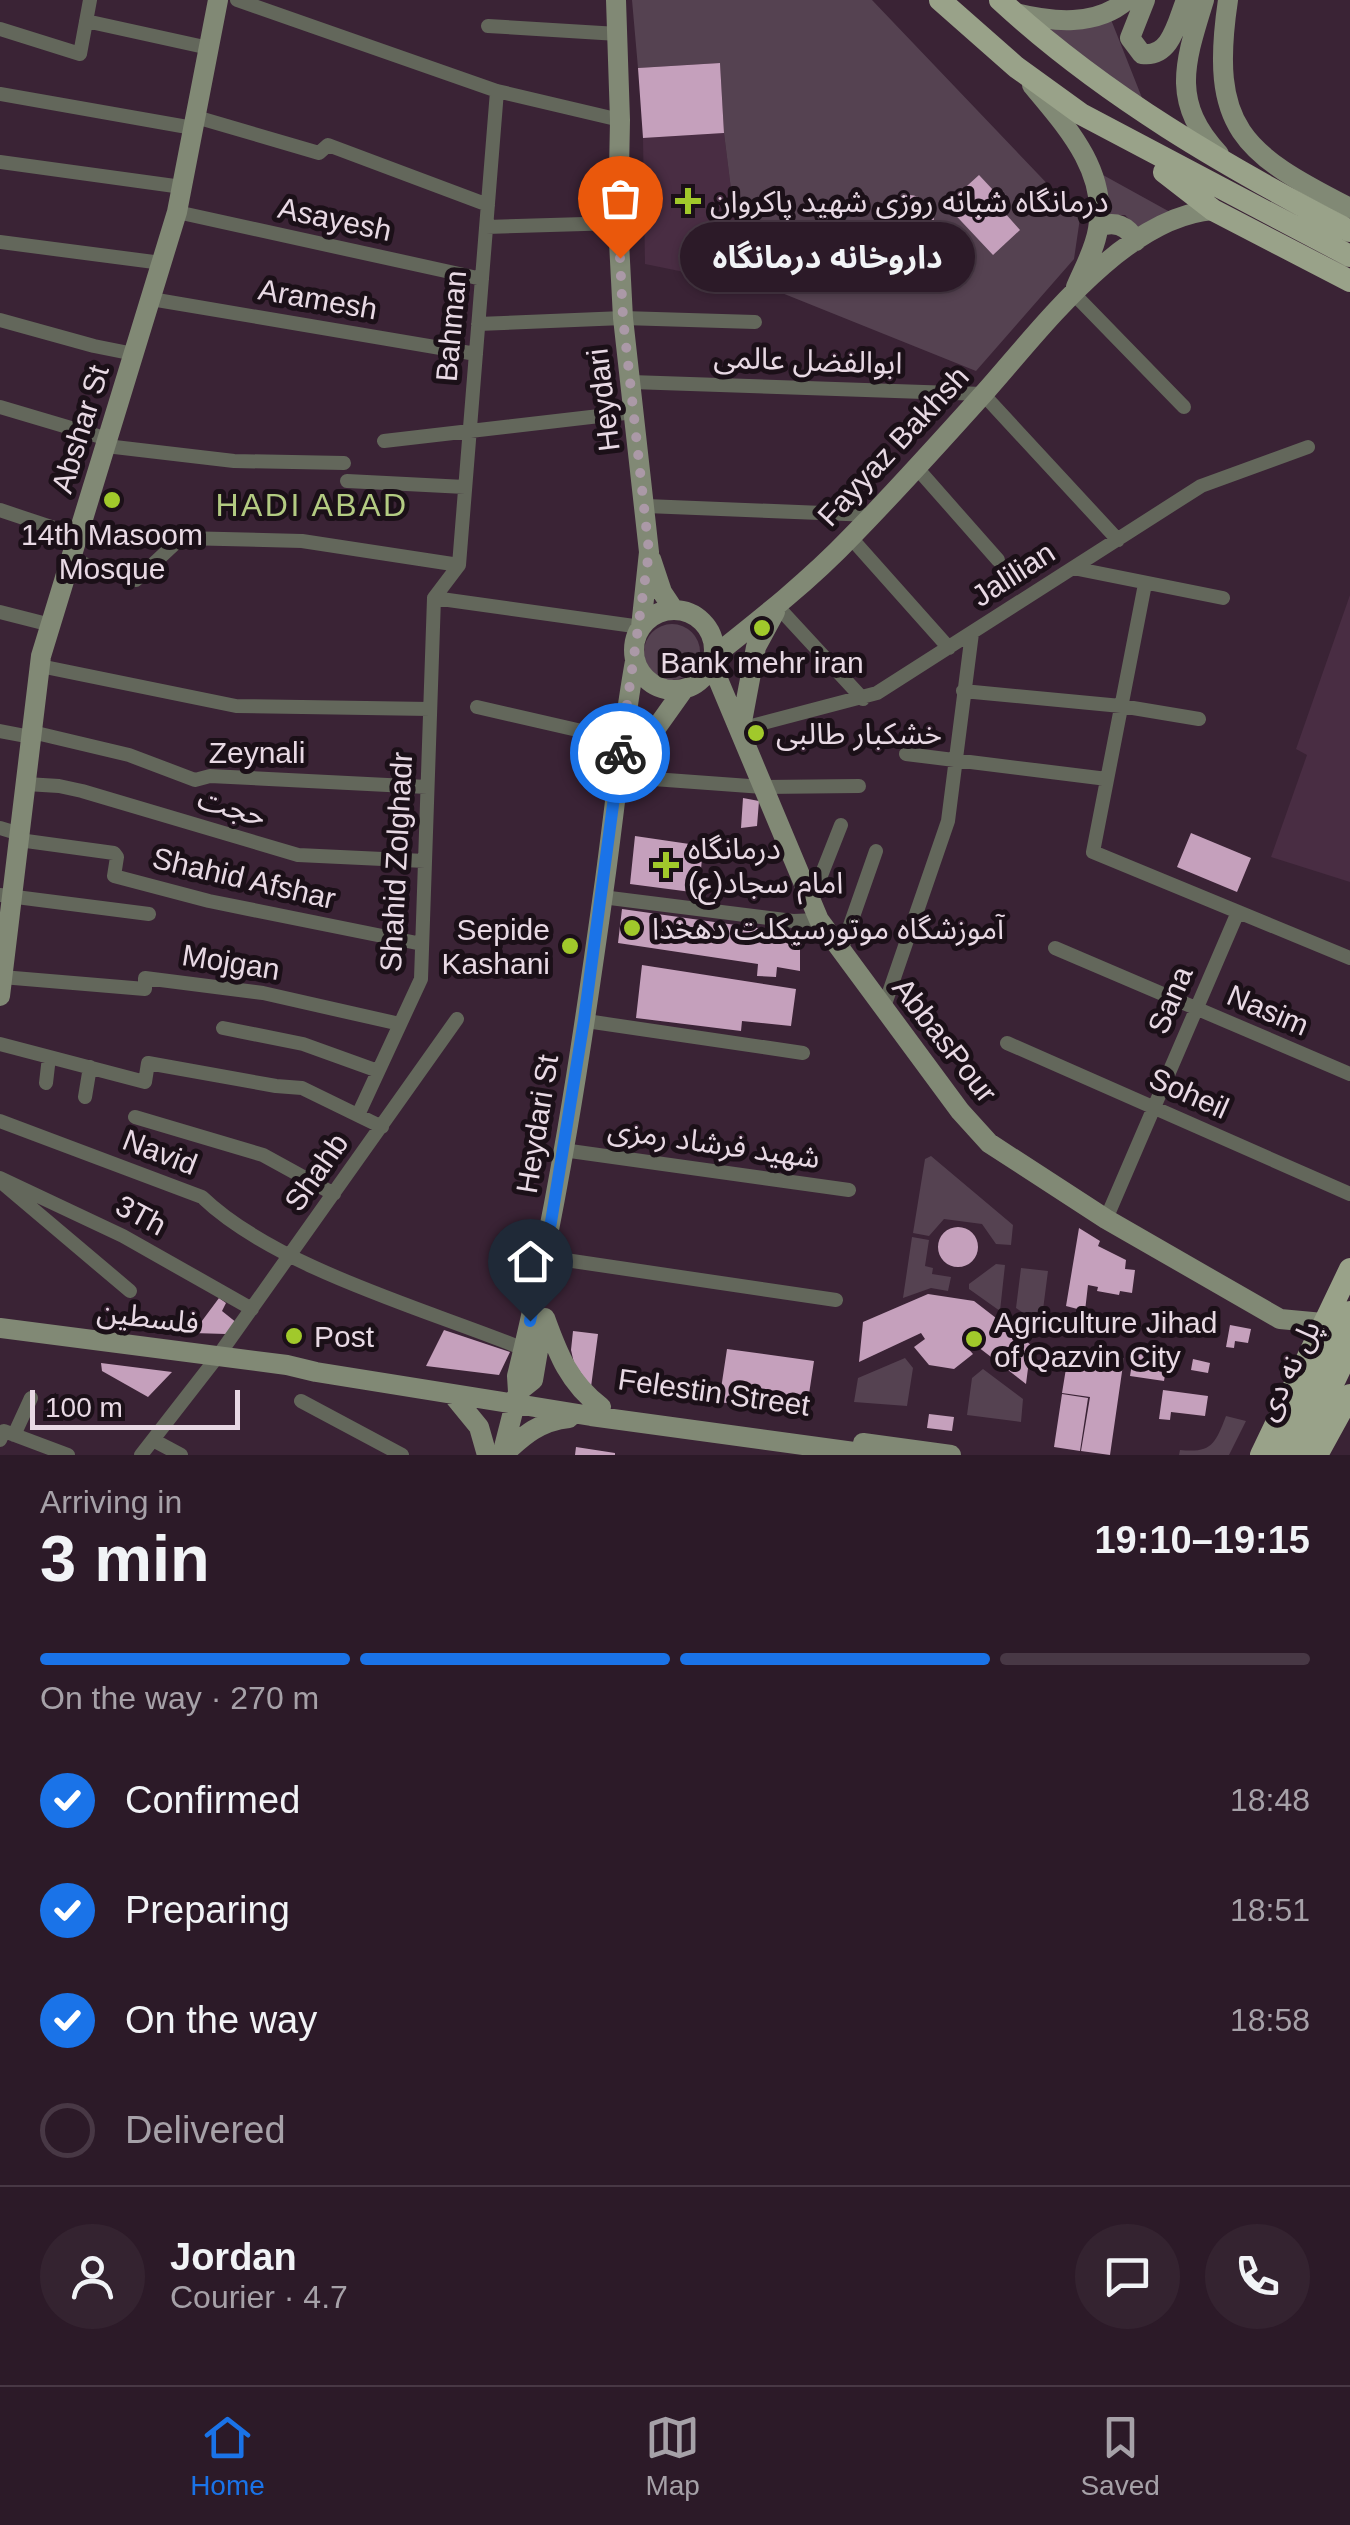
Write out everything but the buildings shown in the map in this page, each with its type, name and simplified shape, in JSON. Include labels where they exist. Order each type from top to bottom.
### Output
[{"type":"main road","points":[[940,0],[1016,67],[1081,114],[1350,256]]},
{"type":"main road","points":[[1006,6],[1150,118],[1234,170],[1350,231]]},
{"type":"main road","points":[[1114,133],[1214,210],[1350,281]]},
{"type":"main road","points":[[1267,1452],[1306,1358],[1350,1269]]},
{"type":"main road","name":"پل نه دی","points":[[1267,1452],[1350,1312]]},
{"type":"main road","name":"پل نه دی","points":[[1298,1455],[1350,1348]]},
{"type":"main road","points":[[1317,1455],[1350,1396]]},
{"type":"street","points":[[0,29],[80,54],[90,0]]},
{"type":"street","name":"Abshar St","points":[[1,987],[13,834],[26,784],[40,666],[177,212],[218,0]]},
{"type":"street","points":[[236,0],[497,91],[620,120]]},
{"type":"street","name":"Heydari","points":[[616,0],[623,318],[649,552]]},
{"type":"street","points":[[1006,6],[1054,21],[1108,12],[1127,0]]},
{"type":"street","points":[[1144,0],[1130,38],[1142,54],[1152,55],[1168,44],[1186,0]]},
{"type":"street","points":[[1204,0],[1184,77],[1186,96],[1194,124],[1234,170]]},
{"type":"street","points":[[1228,0],[1222,75],[1235,122],[1267,162],[1350,208]]},
{"type":"street","points":[[86,21],[209,48]]},
{"type":"street","points":[[488,26],[618,34]]},
{"type":"street","points":[[1016,67],[1071,132],[1090,167],[1098,194],[1099,226],[1074,293]]},
{"type":"street","name":"Bahman","points":[[459,565],[497,91]]},
{"type":"street","points":[[0,94],[195,122],[319,152],[328,145],[488,204]]},
{"type":"street","points":[[0,162],[182,187]]},
{"type":"street","points":[[1074,293],[1136,241],[1190,212],[1214,210]]},
{"type":"street","name":"Asayesh","points":[[177,212],[482,279]]},
{"type":"street","points":[[486,226],[618,223]]},
{"type":"street","points":[[1099,226],[1124,226],[1136,241]]},
{"type":"street","points":[[0,242],[162,263]]},
{"type":"street","points":[[1074,293],[1184,406]]},
{"type":"street","name":"Fayyaz Bakhsh","points":[[713,661],[851,538],[1074,293]]},
{"type":"street","name":"Aramesh","points":[[150,299],[476,354]]},
{"type":"street","points":[[478,324],[623,318],[755,322]]},
{"type":"street","points":[[0,320],[134,354]]},
{"type":"street","name":"ابوالفضل عالمی","points":[[631,382],[983,394]]},
{"type":"street","points":[[983,394],[1118,540]]},
{"type":"street","points":[[0,407],[107,443],[234,461],[344,464]]},
{"type":"street","points":[[384,441],[634,412]]},
{"type":"street","name":"Jalilian","points":[[740,729],[878,694],[1201,486],[1308,447]]},
{"type":"street","points":[[916,467],[998,560]]},
{"type":"street","points":[[346,481],[466,487]]},
{"type":"street","points":[[646,506],[872,515]]},
{"type":"street","points":[[0,510],[78,536]]},
{"type":"street","points":[[71,560],[136,580],[181,538],[302,541],[459,565],[434,598],[641,627]]},
{"type":"street","points":[[851,538],[949,648]]},
{"type":"street","points":[[649,552],[662,592],[674,610]]},
{"type":"street","points":[[624,771],[621,740],[636,638],[641,627],[649,552]]},
{"type":"street","points":[[1073,568],[1223,598]]},
{"type":"street","points":[[1145,584],[1093,852],[1350,958]]},
{"type":"street","name":"Shahid Zolghadr","points":[[358,1115],[421,979],[434,598]]},
{"type":"street","points":[[740,729],[756,646],[778,607],[863,699]]},
{"type":"street","points":[[624,771],[684,690],[705,676],[713,661],[710,632],[696,616],[674,610],[650,618],[641,627]]},
{"type":"street","points":[[0,612],[51,624]]},
{"type":"street","points":[[710,632],[748,629]]},
{"type":"street","points":[[883,1010],[948,821],[972,633]]},
{"type":"street","points":[[635,661],[648,682],[659,688],[684,690]]},
{"type":"street","name":"AbbasPour","points":[[713,661],[815,911],[883,1010],[960,1111],[990,1143],[1106,1220],[1280,1319]]},
{"type":"street","points":[[40,666],[222,704],[430,709]]},
{"type":"street","points":[[963,691],[1121,706],[1200,719]]},
{"type":"street","points":[[477,707],[621,740]]},
{"type":"street","name":"Zeynali","points":[[0,731],[129,755],[195,780],[210,776],[428,787]]},
{"type":"street","points":[[906,754],[1107,779]]},
{"type":"street","points":[[624,771],[763,786],[859,786]]},
{"type":"street","name":"Heydari St","points":[[517,1398],[533,1380],[592,1022],[624,771]]},
{"type":"street","name":"Heydari St","points":[[517,1398],[517,1376],[554,1204],[624,771]]},
{"type":"street","name":"حجت","points":[[26,784],[60,786],[298,855],[425,861]]},
{"type":"street","points":[[610,898],[793,922],[815,911],[841,825]]},
{"type":"street","name":"Shahid Afshar","points":[[13,834],[114,853],[114,876],[209,901],[422,944]]},
{"type":"street","points":[[841,951],[876,851]]},
{"type":"street","points":[[6,896],[149,914]]},
{"type":"street","name":"Sana","points":[[1106,1220],[1238,912]]},
{"type":"street","name":"Nasim","points":[[1054,948],[1350,1074]]},
{"type":"street","name":"Mojgan","points":[[1,987],[145,989],[146,978],[262,993],[400,1024]]},
{"type":"street","name":"Shahb","points":[[142,1455],[252,1309],[457,1019]]},
{"type":"street","points":[[592,1022],[803,1053]]},
{"type":"street","points":[[222,1028],[303,1044],[378,1071]]},
{"type":"street","name":"Soheil","points":[[1007,1043],[1350,1194]]},
{"type":"street","points":[[0,1044],[144,1082],[148,1063],[302,1088],[382,1127]]},
{"type":"street","points":[[46,1083],[49,1057]]},
{"type":"street","points":[[85,1097],[90,1068]]},
{"type":"street","points":[[135,1117],[263,1156],[334,1194]]},
{"type":"street","name":"Navid","points":[[0,1121],[202,1197],[217,1212],[290,1256],[524,1349]]},
{"type":"street","name":"شهید فرشاد رمزی","points":[[570,1150],[849,1190]]},
{"type":"street","points":[[0,1180],[130,1291]]},
{"type":"street","name":"3Th","points":[[0,1180],[122,1236],[252,1309]]},
{"type":"street","points":[[552,1258],[836,1300]]},
{"type":"street","points":[[502,1455],[535,1427],[596,1412],[567,1372],[544,1315]]},
{"type":"street","points":[[1280,1319],[1323,1323]]},
{"type":"street","points":[[1280,1319],[1306,1358]]},
{"type":"street","name":"فلسطین","points":[[0,1328],[288,1364]]},
{"type":"street","name":"Felestin Street","points":[[288,1364],[452,1394],[517,1398]]},
{"type":"street","name":"Felestin Street","points":[[288,1364],[368,1369],[596,1412],[876,1455]]},
{"type":"street","points":[[452,1394],[479,1427],[487,1455]]},
{"type":"street","points":[[31,1398],[7,1437],[68,1455]]},
{"type":"street","points":[[502,1455],[517,1398]]},
{"type":"street","points":[[301,1401],[402,1455]]},
{"type":"street","name":"Felestin Street","points":[[596,1412],[951,1455]]},
{"type":"street","points":[[153,1440],[181,1455]]},
{"type":"shaded area","points":[[632,0],[872,0],[1080,218],[1074,259],[976,371],[742,277],[724,133],[720,63],[638,68]]},
{"type":"shaded area","points":[[1108,12],[1150,118],[1039,19]]},
{"type":"shaded area","name":"درمانگاه شبانه روزی شهید پاکروان","points":[[724,133],[743,284],[645,264],[643,138]]},
{"type":"shaded area","points":[[1103,175],[1170,212],[1140,231],[1125,215],[1107,215]]},
{"type":"shaded area","points":[[1350,595],[1350,882],[1271,857],[1307,755],[1296,749]]},
{"type":"shaded area","points":[[672,624],[692,632],[700,652],[692,672],[672,680],[652,672],[644,652],[652,632]]},
{"type":"shaded area","points":[[931,1156],[1013,1225],[1011,1245],[996,1244],[982,1224],[944,1219],[929,1236],[913,1233],[925,1159]]},
{"type":"shaded area","points":[[912,1237],[929,1240],[925,1266],[933,1268],[932,1274],[951,1277],[948,1291],[931,1288],[903,1298]]},
{"type":"shaded area","points":[[996,1264],[1005,1265],[1000,1311],[969,1289],[969,1284]]},
{"type":"shaded area","points":[[1021,1268],[1048,1271],[1041,1325],[1016,1308]]},
{"type":"shaded area","points":[[905,1358],[913,1368],[907,1406],[854,1402],[858,1378]]},
{"type":"shaded area","points":[[983,1369],[1023,1399],[1021,1422],[967,1415],[972,1378]]},
{"type":"shaded area","points":[[1226,1416],[1246,1421],[1229,1455],[1179,1455],[1180,1450],[1199,1450],[1210,1445]]},
{"type":"way so far","points":[[620,258],[649,552],[620,753]]},
{"type":"place","name":"درمانگاه شبانه روزی شهید پاکروان","points":[[688,201]]},
{"type":"place","name":"داروخانه درمانگاه","points":[[620,258]]},
{"type":"place","name":"14th Masoom Mosque","points":[[112,500]]},
{"type":"place","name":"Bank mehr iran","points":[[762,628]]},
{"type":"place","name":"خشکبار طالبی","points":[[756,733]]},
{"type":"place","name":"درمانگاه امام سجاد(ع)","points":[[666,865]]},
{"type":"place","name":"آموزشگاه موتورسیکلت دهخدا","points":[[632,928]]},
{"type":"place","name":"Sepide Kashani","points":[[570,946]]},
{"type":"place","name":"Post","points":[[294,1336]]},
{"type":"place","name":"Agriculture Jihad of Qazvin City","points":[[974,1339]]},
{"type":"district","name":"HADI ABAD","points":[[312,505]]},
{"type":"route","points":[[530,1321],[551,1222],[584,1020],[620,753]]}]
